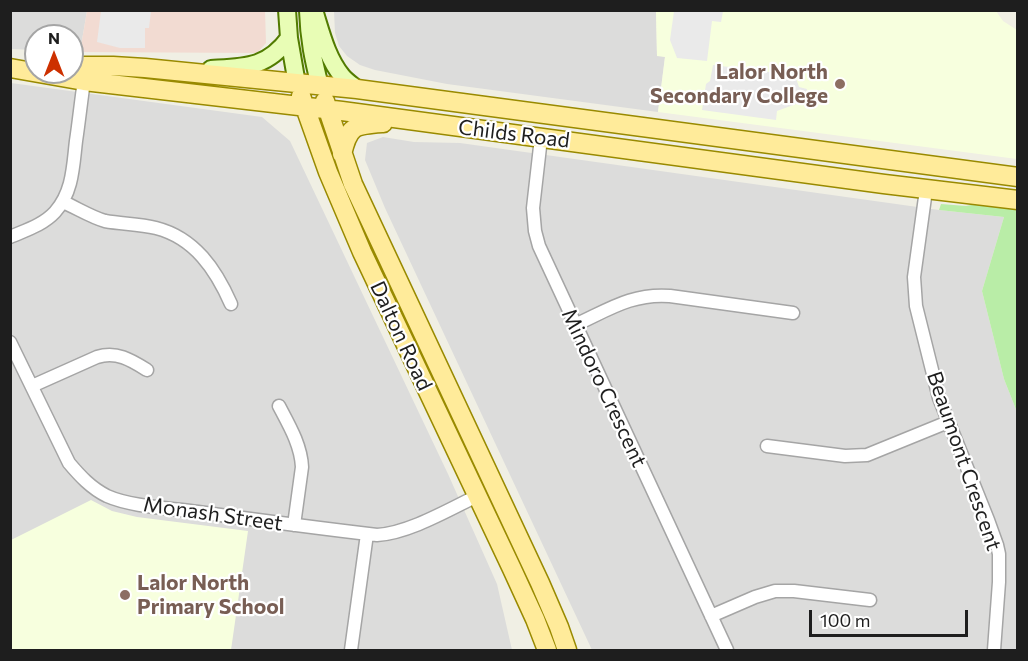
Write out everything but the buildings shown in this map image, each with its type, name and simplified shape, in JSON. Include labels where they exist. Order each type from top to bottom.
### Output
[{"type":"main road","name":"Dalton Road","points":[[287,10],[297,84],[337,194],[535,620],[547,651]]},
{"type":"main road","name":"Dalton Road","points":[[308,10],[312,58],[353,184],[552,610],[567,651]]},
{"type":"main road","points":[[314,10],[337,68],[344,78],[357,89]]},
{"type":"main road","points":[[180,71],[251,65],[272,56],[289,38]]},
{"type":"main road","points":[[113,66],[114,76],[122,85]]},
{"type":"main road","name":"Childs Road","points":[[84,70],[113,66],[357,89],[1017,177]]},
{"type":"main road","name":"Childs Road","points":[[84,72],[122,85],[328,109],[926,190],[1017,200]]},
{"type":"main road","name":"Mindoro Crescent","points":[[542,138],[544,114]]},
{"type":"main road","points":[[342,154],[350,131],[356,127],[366,124],[414,122]]},
{"type":"main road","name":"Beaumont Crescent","points":[[926,190],[929,166]]},
{"type":"main road","name":"Monash Street","points":[[477,496],[495,487]]},
{"type":"street","points":[[10,237],[38,225],[50,216],[63,202],[68,191],[72,174],[79,84]]},
{"type":"street","name":"Mindoro Crescent","points":[[542,138],[533,200],[533,219],[544,261],[728,651]]},
{"type":"street","name":"Beaumont Crescent","points":[[926,190],[914,277],[916,306],[936,387],[999,554],[994,651]]},
{"type":"street","points":[[63,202],[98,219],[170,232],[185,241],[198,251],[211,266],[231,304]]},
{"type":"street","points":[[575,325],[632,299],[651,296],[670,296],[793,313]]},
{"type":"street","name":"Monash Street","points":[[10,342],[69,463],[91,487],[117,500],[294,525],[367,534],[386,534],[408,528],[477,496]]},
{"type":"street","points":[[32,386],[98,357],[111,354],[126,358],[147,370]]},
{"type":"street","points":[[279,406],[302,457],[294,525]]},
{"type":"street","points":[[767,446],[845,456],[867,455],[948,422]]},
{"type":"street","points":[[351,651],[367,534]]},
{"type":"street","points":[[711,616],[775,591],[870,600]]},
{"type":"shaded area","points":[[11,11],[87,11],[84,29],[84,24],[24,24],[24,50],[11,49]]},
{"type":"shaded area","points":[[87,11],[265,11],[266,43],[257,53],[84,52]]},
{"type":"shaded area","points":[[101,11],[151,11],[149,28],[145,28],[145,48],[120,48],[97,42]]},
{"type":"shaded area","points":[[334,11],[656,11],[657,55],[665,57],[658,112],[447,84],[375,70],[360,65],[347,56],[339,46],[335,33]]},
{"type":"shaded area","name":"Lalor North Secondary College","points":[[656,11],[996,11],[1003,21],[1017,30],[1017,159],[658,112],[665,57],[657,56]]},
{"type":"shaded area","points":[[674,11],[723,11],[721,22],[712,21],[707,61],[677,58],[670,40]]},
{"type":"shaded area","points":[[713,65],[794,75],[799,87],[807,89],[804,104],[796,104],[777,111],[776,120],[702,110],[706,84],[710,81]]},
{"type":"shaded area","points":[[11,83],[262,117],[290,141],[448,474],[497,584],[512,650],[11,650]]},
{"type":"shaded area","points":[[383,137],[414,142],[460,143],[939,210],[1004,217],[982,291],[1004,379],[1017,412],[1017,650],[592,650],[385,208],[365,160],[367,143]]},
{"type":"shaded area","name":"Lalor North Primary School","points":[[91,500],[112,511],[137,517],[248,531],[231,650],[11,650],[11,540]]},
{"type":"green space","points":[[985,202],[1017,204],[1017,412],[1004,379],[982,291],[1004,217],[939,210],[941,204],[966,206]]},
{"type":"place","name":"Lalor North Secondary College","points":[[840,84]]},
{"type":"place","name":"Lalor North Primary School","points":[[125,595]]}]
